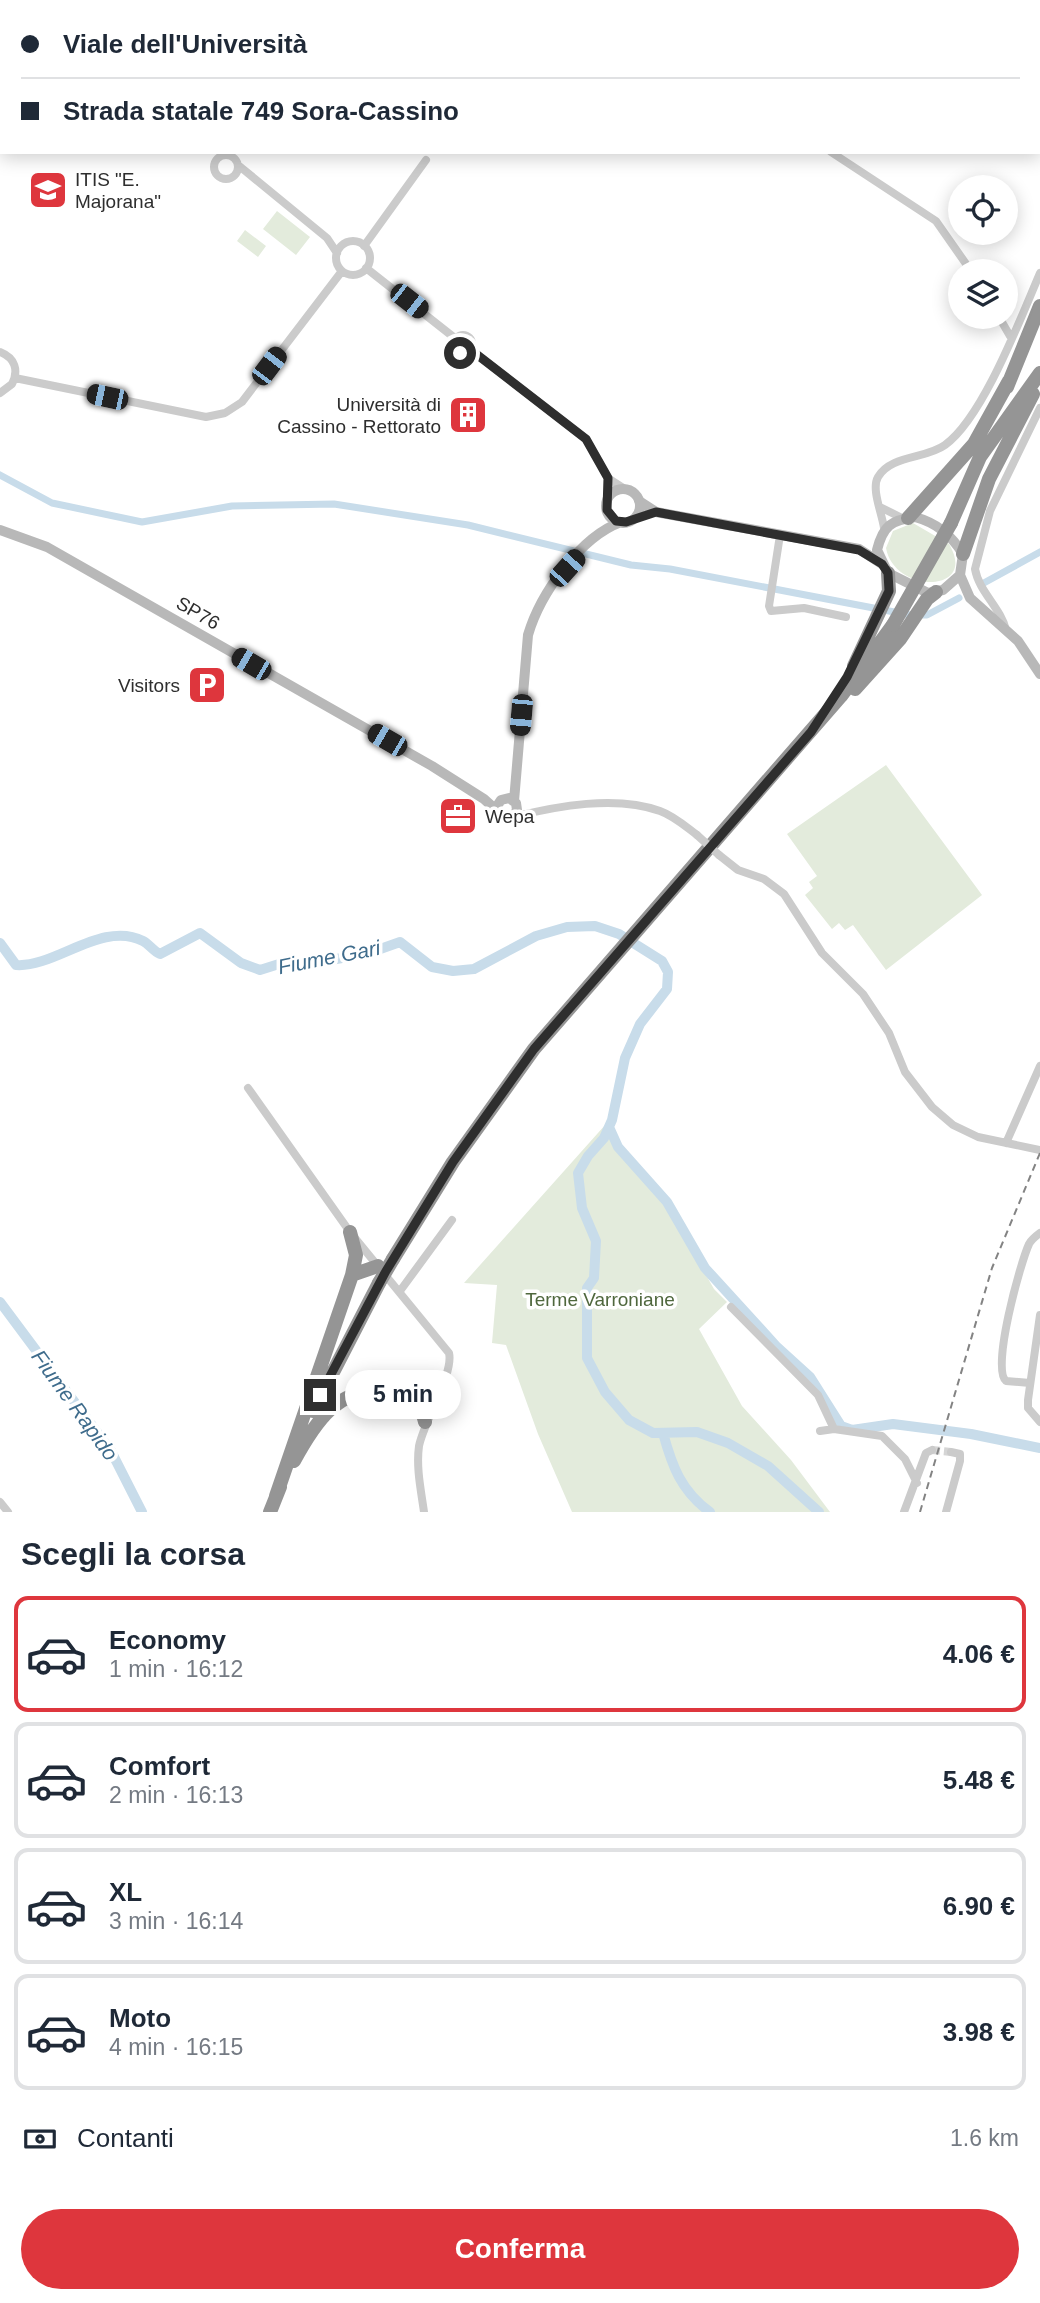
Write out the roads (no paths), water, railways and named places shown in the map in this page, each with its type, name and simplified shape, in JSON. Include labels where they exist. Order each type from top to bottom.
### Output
[{"type":"highway","points":[[899,628],[980,457],[1040,306]]},
{"type":"highway","points":[[980,457],[1040,373]]},
{"type":"highway","points":[[905,518],[974,444],[1009,381]]},
{"type":"highway","points":[[951,523],[1037,388]]},
{"type":"highway","points":[[963,554],[989,479],[1037,388]]},
{"type":"highway","points":[[811,732],[847,677],[886,598],[889,591],[885,569]]},
{"type":"highway","points":[[276,1496],[320,1395],[379,1283],[453,1162],[534,1049],[899,628],[939,591]]},
{"type":"highway","points":[[270,1512],[352,1275],[356,1255],[350,1232]]},
{"type":"highway","points":[[352,1275],[378,1266]]},
{"type":"highway","points":[[415,1399],[439,1389]]},
{"type":"highway","points":[[276,1496],[311,1430],[323,1415],[339,1402],[386,1391],[415,1399],[421,1407],[425,1422]]},
{"type":"street","points":[[253,180],[234,176],[227,179],[219,177],[214,171],[214,163],[219,156],[227,154],[234,158],[253,180],[327,238],[337,253],[337,263],[342,271],[355,275],[366,268],[370,259],[364,246],[354,242],[343,245],[337,253]]},
{"type":"street","points":[[834,154],[936,221],[963,259]]},
{"type":"street","points":[[364,246],[426,160]]},
{"type":"street","points":[[234,176],[238,165]]},
{"type":"street","points":[[253,180],[259,171]]},
{"type":"street","points":[[302,217],[308,209]]},
{"type":"street","points":[[327,238],[343,245]]},
{"type":"street","points":[[366,268],[456,339]]},
{"type":"street","points":[[15,378],[206,417],[225,413],[242,402],[342,271]]},
{"type":"street","points":[[885,569],[877,550],[883,531],[882,508],[874,485],[880,474],[894,463],[944,446],[983,397],[1040,273]]},
{"type":"street","points":[[1006,329],[1010,337]]},
{"type":"street","points":[[471,350],[472,344],[468,337],[463,335],[456,339],[454,345],[458,352],[471,350],[586,439],[608,478],[607,510],[598,533],[546,591],[535,610],[528,635],[509,801]]},
{"type":"street","points":[[0,352],[14,363],[15,378],[7,389],[0,393]]},
{"type":"street","points":[[1006,630],[1004,622],[976,579],[975,569],[990,511],[1040,408]]},
{"type":"street","points":[[608,478],[634,493],[639,501],[656,512],[859,550],[903,583],[928,593],[939,591],[970,598]]},
{"type":"street","points":[[609,497],[615,491],[625,489]]},
{"type":"street","points":[[634,519],[639,510],[639,501]]},
{"type":"street","points":[[882,508],[905,518]]},
{"type":"street","points":[[607,510],[612,518],[621,522]]},
{"type":"street","points":[[598,533],[621,522],[656,512]]},
{"type":"street","points":[[859,550],[895,519],[932,522],[954,540],[963,554],[960,575],[970,598],[1006,630],[1040,674]]},
{"type":"street","name":"SP76","points":[[0,530],[47,547],[432,766],[484,799],[498,814]]},
{"type":"street","points":[[780,536],[769,603],[774,612],[804,608],[846,617]]},
{"type":"street","points":[[939,591],[960,575]]},
{"type":"street","name":"SP76","points":[[484,799],[509,801]]},
{"type":"street","points":[[509,801],[530,813]]},
{"type":"street","points":[[509,801],[497,806],[498,814],[505,818],[617,804],[662,811],[697,835],[738,870],[764,879],[784,894],[822,953],[863,994],[889,1033],[905,1072],[932,1107],[953,1125],[978,1136],[1037,1149]]},
{"type":"street","points":[[509,801],[517,810],[513,817]]},
{"type":"street","points":[[1006,1143],[1040,1066]]},
{"type":"street","points":[[248,1088],[350,1232],[449,1353],[451,1359],[425,1422],[418,1469],[424,1512]]},
{"type":"street","points":[[400,1291],[452,1220]]},
{"type":"street","points":[[1030,1383],[1006,1381],[1000,1369],[1010,1309],[1029,1243],[1040,1233]]},
{"type":"street","points":[[731,1307],[818,1395],[834,1429]]},
{"type":"street","points":[[1040,1315],[1028,1408],[1040,1422]]},
{"type":"street","points":[[820,1431],[834,1429],[882,1436],[905,1459],[917,1483]]},
{"type":"street","points":[[904,1512],[926,1453],[932,1450]]},
{"type":"street","points":[[946,1512],[960,1461],[960,1454],[951,1452]]},
{"type":"street","points":[[0,1503],[8,1512]]},
{"type":"waterway","points":[[0,475],[52,503],[142,522],[232,506],[334,504],[468,525],[631,565],[670,569],[910,615],[927,615],[959,598]]},
{"type":"waterway","points":[[982,584],[1040,552]]},
{"type":"waterway","name":"Fiume Gari","points":[[0,943],[16,965],[47,960],[111,936],[127,936],[143,941],[160,954],[200,933],[241,963],[260,970],[279,964],[331,960],[369,953],[400,942],[432,967],[453,971],[474,969],[536,936],[567,927],[595,926],[619,934],[662,961],[668,972],[667,989],[640,1024],[625,1058],[612,1120],[604,1138],[588,1156],[578,1173],[582,1208],[596,1241],[594,1278],[587,1288],[587,1358],[605,1392],[629,1420],[653,1433],[697,1432],[728,1443],[768,1466],[819,1512]]},
{"type":"waterway","points":[[609,1127],[618,1147],[667,1202],[705,1268],[777,1347],[810,1377],[841,1426],[852,1430],[893,1424],[971,1434],[1040,1448]]},
{"type":"waterway","name":"Fiume Rapido","points":[[0,1302],[111,1451],[142,1512]]},
{"type":"waterway","points":[[663,1433],[679,1477],[692,1495],[710,1512]]},
{"type":"tunnel","points":[[932,1450],[951,1452]]},
{"type":"railway","points":[[920,1512],[992,1268],[1040,1153]]},
{"type":"place","name":"ITIS \"E. Majorana\"","points":[[48,190]]},
{"type":"place","name":"Università di Cassino - Rettorato","points":[[468,415]]},
{"type":"place","name":"Visitors","points":[[207,685]]},
{"type":"place","name":"Wepa","points":[[458,816]]},
{"type":"park label","name":"Terme Varroniane","points":[[600,1299]]}]
